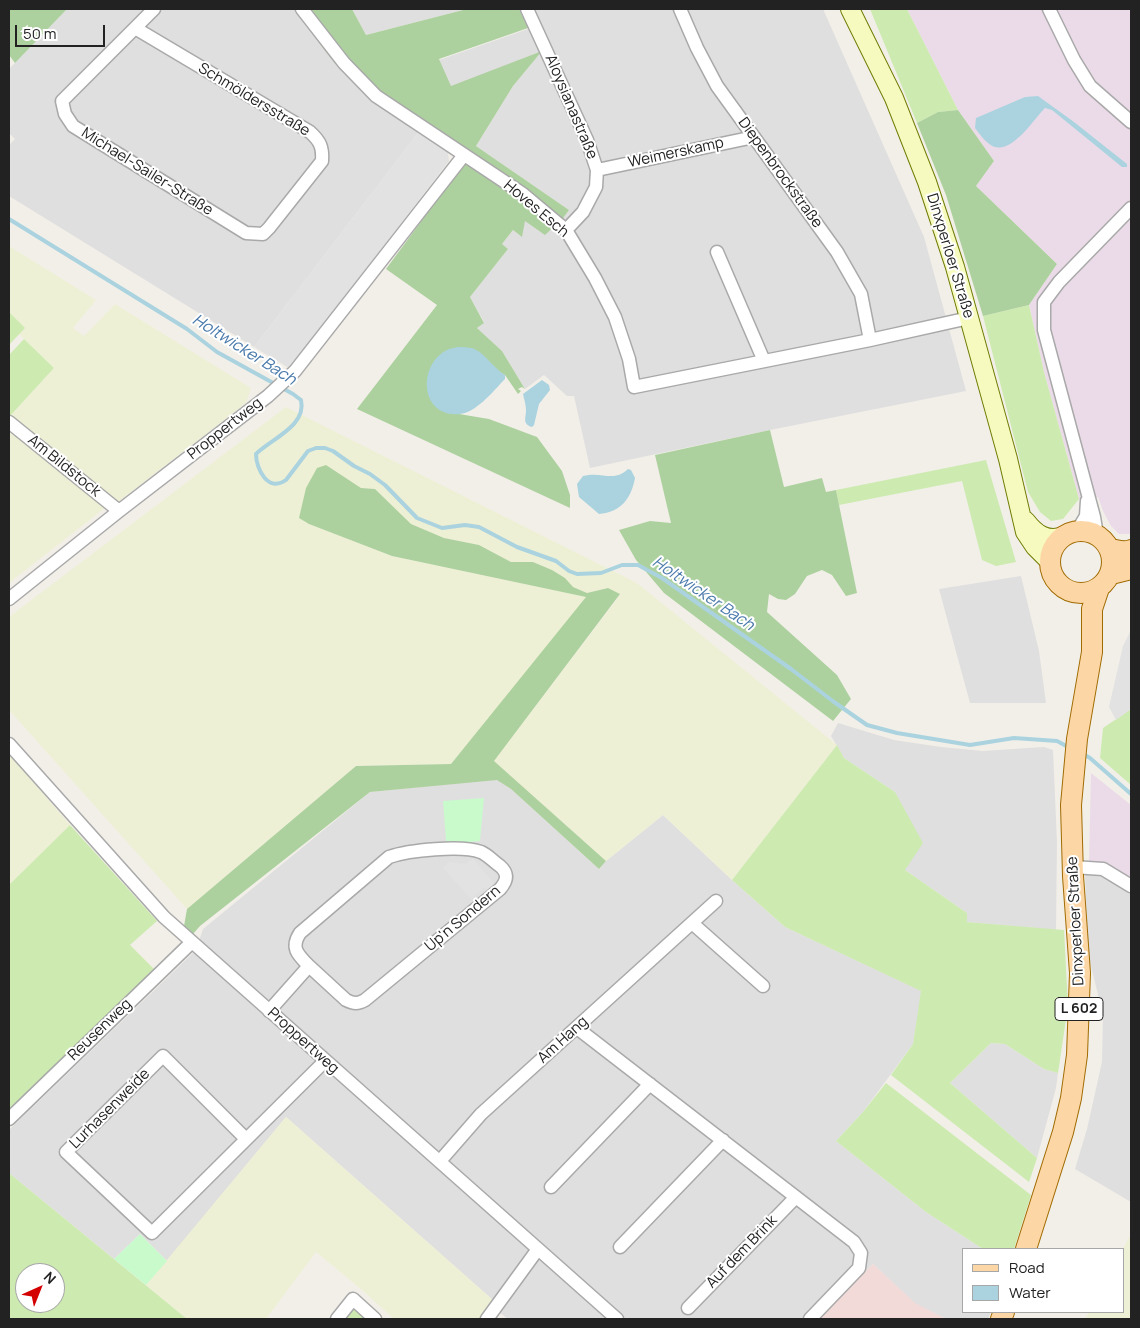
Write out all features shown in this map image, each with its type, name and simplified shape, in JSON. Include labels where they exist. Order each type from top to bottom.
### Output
[{"type":"main road","name":"Dinxperloer Straße","points":[[850,9],[880,68],[910,134],[952,259],[1008,459],[1025,532],[1035,547],[1050,562]]},
{"type":"main road","name":"Dinxperloer Straße","points":[[1021,514],[1033,530],[1042,536],[1054,539],[1070,534]]},
{"type":"main road","points":[[1131,550],[1128,552],[1119,551],[1087,531],[1070,534],[1056,543],[1051,552],[1050,562],[1054,578],[1059,584],[1073,593],[1082,594],[1091,592],[1105,581],[1131,569]]},
{"type":"main road","points":[[1103,542],[1113,561],[1105,581]]},
{"type":"main road","name":"Dinxperloer Straße","points":[[1026,1248],[1063,1132],[1071,1098],[1077,1055],[1080,973],[1071,805],[1077,739],[1092,652],[1092,609],[1105,581]]},
{"type":"main road","name":"Dinxperloer Straße","points":[[1073,593],[1078,601],[1087,676]]},
{"type":"street","name":"Michael-Sailer-Straße","points":[[154,9],[62,101],[65,114],[73,126],[246,233],[255,235]]},
{"type":"street","name":"Hoves Esch","points":[[302,9],[344,63],[376,96],[523,194],[566,230],[595,278],[615,317],[628,359],[634,387],[870,340],[969,318]]},
{"type":"street","name":"Aloysianastraße","points":[[527,9],[587,140],[597,170],[596,187],[583,212],[566,230]]},
{"type":"street","name":"Diepenbrockstraße","points":[[680,9],[696,48],[717,86],[837,252],[861,294],[870,340]]},
{"type":"street","points":[[1049,9],[1074,60],[1090,86],[1131,122]]},
{"type":"street","name":"Schmöldersstraße","points":[[135,28],[310,132],[320,141],[322,160],[269,228],[263,234],[255,235]]},
{"type":"street","name":"Weimerskamp","points":[[597,170],[754,137]]},
{"type":"street","name":"Proppertweg","points":[[9,599],[119,510],[268,396],[295,371],[464,155]]},
{"type":"street","points":[[1103,542],[1088,496],[1044,330],[1044,302],[1059,282],[1131,208]]},
{"type":"street","points":[[717,252],[764,361]]},
{"type":"street","name":"Am Bildstock","points":[[9,422],[119,510]]},
{"type":"street","points":[[1070,534],[1086,516],[1088,496]]},
{"type":"street","name":"Proppertweg","points":[[9,744],[164,917],[617,1319]]},
{"type":"street","name":"Up'n Sondern","points":[[470,849],[484,853],[503,869],[506,874],[506,880],[500,889],[359,1004],[346,1000],[309,966],[300,958],[295,949],[295,941],[300,933],[389,857],[402,853],[470,849]]},
{"type":"street","points":[[1073,867],[1103,870],[1131,886]]},
{"type":"street","name":"Am Hang","points":[[440,1161],[481,1114],[716,901]]},
{"type":"street","points":[[692,923],[763,986]]},
{"type":"street","name":"Reusenweg","points":[[9,1119],[192,942]]},
{"type":"street","points":[[269,1011],[309,966]]},
{"type":"street","points":[[577,1028],[854,1242],[861,1253],[859,1268],[810,1319]]},
{"type":"street","name":"Lurhasenweide","points":[[246,1139],[163,1056],[66,1152],[152,1233],[325,1061]]},
{"type":"street","points":[[551,1187],[650,1084]]},
{"type":"street","points":[[620,1247],[723,1140]]},
{"type":"street","name":"Auf dem Brink","points":[[688,1308],[796,1197]]},
{"type":"street","points":[[487,1319],[538,1248]]},
{"type":"street","points":[[337,1319],[353,1299],[375,1319]]},
{"type":"shaded area","points":[[67,9],[306,9],[377,102],[418,133],[254,347],[9,196],[9,145],[15,139],[9,133],[9,69]]},
{"type":"shaded area","points":[[352,9],[467,9],[366,35]]},
{"type":"shaded area","points":[[519,9],[823,9],[924,237],[966,391],[590,468],[574,396],[567,396],[544,375],[525,389],[502,351],[477,328],[484,322],[470,297],[508,249],[502,244],[513,230],[521,236],[524,221],[569,210],[476,146],[513,86],[541,52],[451,87],[439,60],[528,29]]},
{"type":"shaded area","points":[[907,9],[1131,9],[1131,534],[1119,534],[1111,526],[1098,497],[1079,499],[1044,372],[1029,305],[1057,264],[976,186],[994,161],[958,110]]},
{"type":"shaded area","points":[[418,133],[448,153],[449,161],[289,368],[254,347]]},
{"type":"shaded area","points":[[1021,576],[1039,651],[1046,703],[970,703],[939,589]]},
{"type":"shaded area","points":[[1131,630],[1131,709],[1116,720],[1109,707],[1123,646]]},
{"type":"shaded area","points":[[838,723],[894,740],[941,747],[983,751],[1044,747],[1053,750],[1057,842],[1056,930],[967,922],[967,913],[905,870],[895,792],[844,758],[831,736]]},
{"type":"shaded area","points":[[1091,773],[1131,805],[1131,880],[1089,862]]},
{"type":"shaded area","points":[[497,779],[511,789],[599,869],[606,861],[663,815],[785,927],[922,991],[913,1044],[863,1112],[836,1141],[926,1212],[981,1248],[962,1248],[962,1313],[991,1313],[988,1319],[946,1319],[915,1304],[873,1264],[818,1319],[508,1319],[500,1313],[502,1309],[494,1301],[286,1117],[167,1261],[140,1234],[114,1259],[9,1173],[9,1130],[196,950],[203,929],[370,792]]},
{"type":"shaded area","points":[[473,858],[496,886],[489,892],[485,887],[471,899],[443,868],[449,862],[465,864]]},
{"type":"shaded area","points":[[1085,875],[1103,875],[1131,892],[1131,1202],[1075,1169],[1087,1129],[1102,1062],[1103,1015],[1088,954]]},
{"type":"shaded area","points":[[991,1043],[1005,1044],[1044,1069],[1058,1073],[1056,1088],[1037,1158],[950,1083]]},
{"type":"shaded area","points":[[873,1264],[915,1303],[946,1319],[818,1319]]},
{"type":"green space","points":[[9,9],[67,9],[15,63],[9,55]]},
{"type":"green space","points":[[306,9],[352,9],[366,35],[467,9],[519,9],[528,28],[439,59],[451,86],[542,51],[513,86],[476,146],[569,210],[545,235],[525,221],[522,237],[513,230],[502,244],[508,249],[470,297],[484,323],[477,328],[502,351],[525,389],[522,387],[518,389],[521,391],[518,394],[505,375],[496,370],[491,364],[447,412],[489,419],[537,437],[562,471],[570,495],[570,508],[357,409],[437,305],[386,269],[465,162],[369,96],[341,70],[324,50],[299,14]]},
{"type":"green space","points":[[870,9],[907,9],[958,110],[938,112],[917,123]]},
{"type":"green space","points":[[958,110],[994,161],[976,186],[1057,264],[1029,305],[983,316],[946,195],[917,123],[938,112]]},
{"type":"green space","points":[[9,246],[96,300],[73,328],[84,336],[115,304],[251,388],[246,403],[118,502],[10,416],[54,368],[19,334],[24,328],[9,312]]},
{"type":"green space","points":[[1029,305],[1044,372],[1079,499],[1063,519],[1051,521],[1040,512],[1028,492],[983,316]]},
{"type":"green space","points":[[9,312],[25,328],[9,345]]},
{"type":"green space","points":[[24,339],[54,368],[10,416],[9,355]]},
{"type":"green space","points":[[286,407],[637,583],[837,745],[732,880],[663,815],[606,861],[494,761],[620,595],[608,588],[587,593],[573,587],[565,578],[552,570],[533,562],[511,562],[479,545],[444,538],[411,524],[375,489],[361,488],[326,465],[309,524],[392,556],[587,597],[451,764],[356,766],[187,909],[9,710],[9,617]]},
{"type":"green space","points":[[770,430],[784,487],[822,478],[826,492],[836,490],[857,593],[846,596],[832,575],[822,570],[807,576],[795,594],[786,600],[778,599],[769,594],[767,612],[837,675],[851,699],[833,721],[664,593],[636,560],[619,530],[650,521],[671,523],[655,455]]},
{"type":"green space","points":[[9,431],[105,508],[9,583]]},
{"type":"green space","points":[[986,460],[1016,562],[996,566],[982,560],[962,481],[839,505],[836,490]]},
{"type":"green space","points":[[326,465],[361,488],[375,489],[411,524],[444,538],[479,545],[511,562],[533,562],[552,570],[565,578],[573,587],[587,593],[608,588],[620,594],[494,761],[606,861],[599,869],[511,789],[497,780],[370,792],[200,926],[193,934],[184,926],[187,909],[356,766],[451,764],[586,597],[392,556],[309,524],[299,518],[306,488],[317,468]]},
{"type":"green space","points":[[1131,709],[1131,785],[1100,758],[1103,728]]},
{"type":"green space","points":[[837,745],[844,758],[895,792],[923,843],[905,870],[967,913],[967,922],[1064,930],[1068,1006],[1058,1073],[1044,1069],[1005,1044],[991,1043],[950,1083],[1037,1158],[1029,1182],[891,1075],[913,1044],[921,991],[785,927],[732,880]]},
{"type":"green space","points":[[9,754],[70,825],[9,885]]},
{"type":"green space","points":[[484,798],[480,841],[448,843],[446,840],[443,801]]},
{"type":"green space","points":[[70,825],[157,921],[130,945],[154,969],[9,1112],[9,885]]},
{"type":"green space","points":[[886,1083],[1031,1195],[1014,1248],[981,1248],[926,1212],[836,1141],[863,1112]]},
{"type":"green space","points":[[286,1117],[494,1301],[480,1319],[394,1319],[316,1252],[266,1319],[187,1319],[146,1285]]},
{"type":"green space","points":[[9,1173],[187,1319],[9,1319]]},
{"type":"green space","points":[[140,1234],[167,1261],[146,1285],[114,1259]]},
{"type":"green space","points":[[1131,1234],[1131,1319],[1085,1319],[1088,1313],[1125,1313],[1124,1248]]},
{"type":"green space","points":[[353,1304],[371,1319],[341,1319]]},
{"type":"water","points":[[1038,96],[1127,164],[1127,167],[1122,167],[1052,110],[1045,108],[1019,137],[1004,147],[996,147],[988,143],[975,128],[976,118],[1025,97]]},
{"type":"water","points":[[458,347],[475,349],[505,375],[505,379],[483,401],[472,410],[460,414],[447,413],[437,408],[430,399],[427,389],[427,378],[437,357],[448,349]]},
{"type":"water","points":[[542,380],[549,385],[550,390],[539,404],[532,427],[526,422],[523,394]]},
{"type":"water","points":[[628,469],[631,470],[635,478],[628,498],[619,507],[607,513],[599,514],[579,497],[577,484],[583,476],[612,476],[623,473]]},
{"type":"waterway","name":"Holtwicker Bach","points":[[9,219],[187,329],[217,352],[301,400],[299,417],[293,425],[256,454],[258,466],[264,478],[274,484],[286,480],[308,451],[316,448],[325,448],[333,451],[385,485],[417,518],[442,528],[465,525],[479,527],[517,547],[556,561],[569,571],[577,574],[601,573],[622,565],[638,565],[662,578],[867,725],[897,733],[970,745],[1014,738],[1057,741],[1070,748]]},
{"type":"waterway","name":"Holtwicker Bach","points":[[1083,754],[1131,794]]}]
